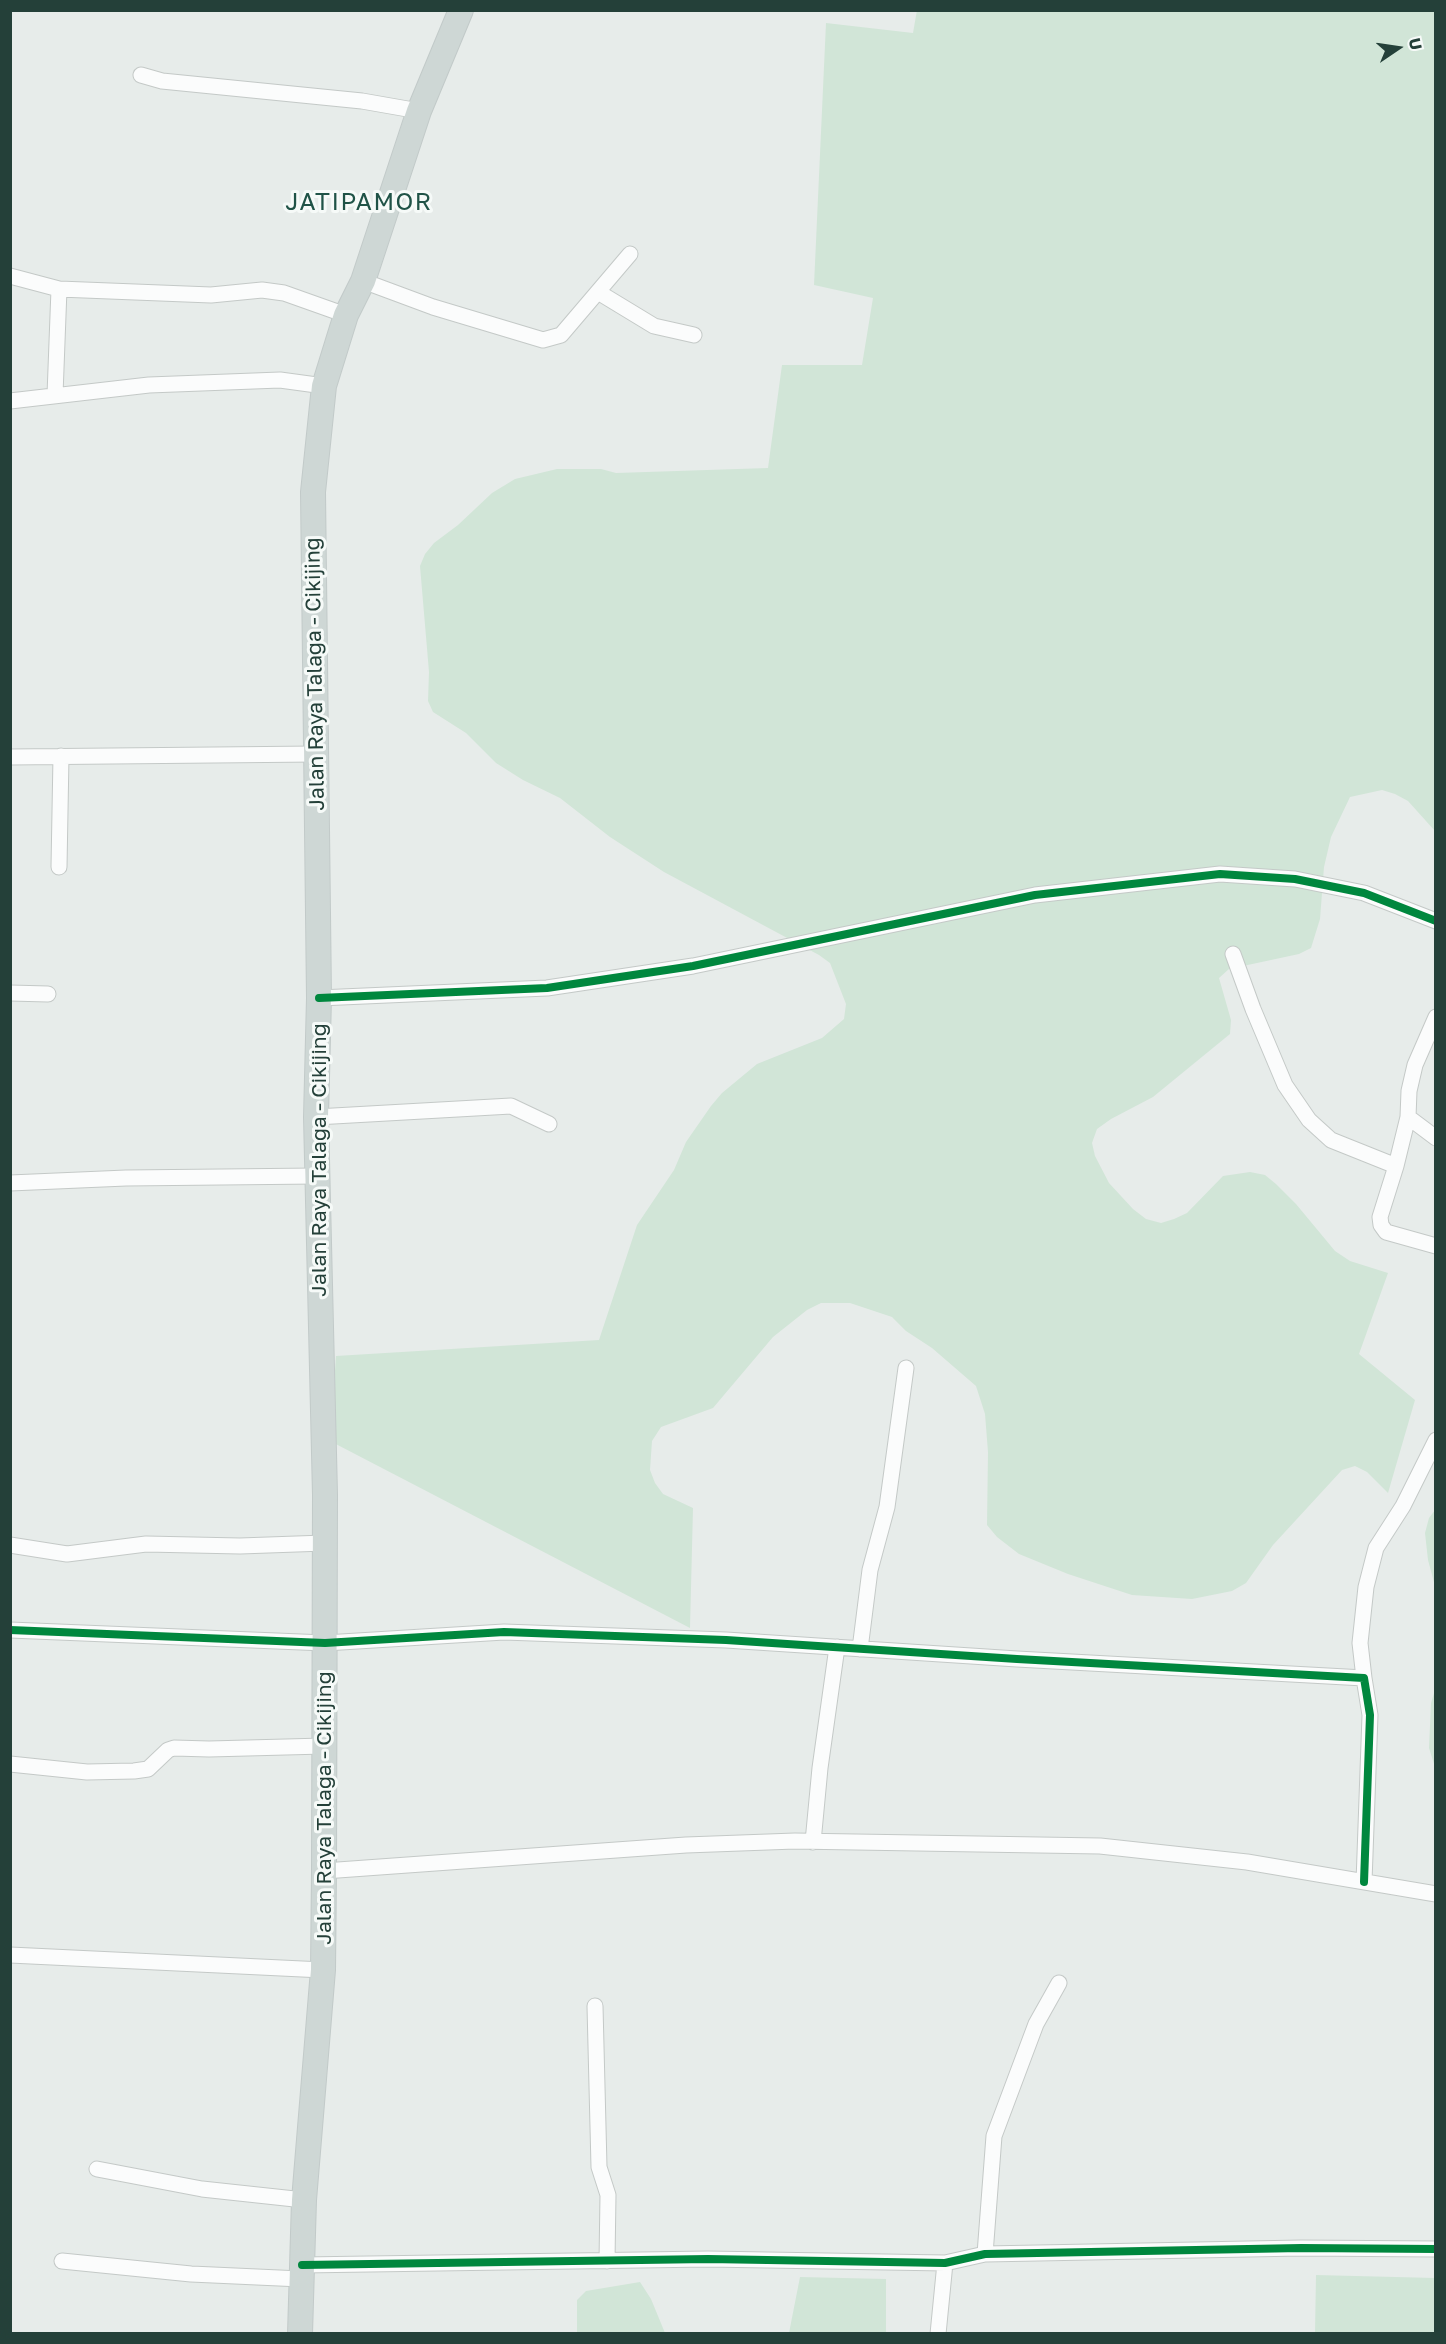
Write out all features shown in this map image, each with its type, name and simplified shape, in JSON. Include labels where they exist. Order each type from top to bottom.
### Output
[{"type":"main road","name":"Jalan Raya Talaga - Cikijing","points":[[300,2334],[304,2200],[323,1971],[324,1871],[325,1543],[316,1118],[319,998],[312,492],[324,386],[346,315],[363,281],[419,111],[461,10]]},
{"type":"street","points":[[141,75],[162,81],[362,101],[419,111]]},
{"type":"street","points":[[363,281],[433,307],[543,340],[561,335],[630,254]]},
{"type":"street","points":[[10,276],[59,289],[211,295],[262,290],[284,293],[346,315]]},
{"type":"street","points":[[55,396],[59,289]]},
{"type":"street","points":[[598,292],[654,326],[694,335]]},
{"type":"street","points":[[10,401],[149,385],[190,383],[280,380],[324,386]]},
{"type":"street","points":[[10,757],[316,754]]},
{"type":"street","points":[[59,867],[61,756]]},
{"type":"street","points":[[319,998],[548,988],[693,966],[1035,895],[1221,874],[1295,879],[1364,893],[1436,921]]},
{"type":"street","points":[[1233,954],[1285,1085],[1309,1120],[1331,1140],[1396,1166]]},
{"type":"street","points":[[10,993],[48,994]]},
{"type":"street","points":[[1436,1017],[1415,1065],[1409,1091],[1408,1117],[1380,1217],[1381,1225],[1386,1232],[1436,1246]]},
{"type":"street","points":[[316,1118],[436,1112],[491,1105],[511,1106],[549,1124]]},
{"type":"street","points":[[1408,1117],[1436,1138]]},
{"type":"street","points":[[10,1183],[126,1178],[317,1176]]},
{"type":"street","points":[[860,1649],[870,1570],[887,1507],[906,1368]]},
{"type":"street","points":[[1364,1882],[1370,1715],[1360,1643],[1366,1587],[1376,1548],[1403,1506],[1436,1440]]},
{"type":"street","points":[[10,1545],[67,1554],[146,1544],[240,1546],[325,1543]]},
{"type":"street","points":[[10,1630],[325,1643],[504,1632],[726,1640],[1029,1660],[1364,1678]]},
{"type":"street","points":[[813,1842],[820,1768],[837,1647]]},
{"type":"street","points":[[10,1764],[87,1772],[134,1771],[147,1769],[168,1750],[174,1748],[324,1746]]},
{"type":"street","points":[[324,1871],[686,1845],[813,1842],[1100,1846],[1247,1862],[1436,1894]]},
{"type":"street","points":[[10,1955],[323,1971]]},
{"type":"street","points":[[985,2254],[994,2136],[1036,2025],[1059,1983]]},
{"type":"street","points":[[595,2006],[599,2167],[608,2195],[607,2261]]},
{"type":"street","points":[[97,2169],[202,2189],[304,2200]]},
{"type":"street","points":[[62,2261],[191,2274],[607,2261],[708,2259],[945,2263],[985,2254],[1301,2248],[1436,2249]]},
{"type":"street","points":[[938,2334],[945,2263]]},
{"type":"green space","points":[[917,10],[1435,11],[1435,831],[1408,801],[1395,794],[1382,790],[1350,797],[1331,837],[1324,867],[1320,919],[1311,948],[1299,954],[1229,969],[1219,978],[1231,1020],[1230,1034],[1153,1097],[1097,1129],[1092,1143],[1095,1156],[1109,1183],[1133,1209],[1146,1219],[1161,1223],[1187,1213],[1223,1176],[1250,1172],[1265,1175],[1296,1204],[1335,1251],[1350,1261],[1388,1273],[1359,1354],[1415,1400],[1388,1493],[1367,1472],[1355,1466],[1342,1470],[1273,1545],[1246,1583],[1232,1591],[1192,1599],[1132,1595],[1068,1574],[1019,1554],[997,1537],[987,1525],[988,1452],[985,1414],[976,1386],[932,1348],[906,1331],[892,1317],[850,1303],[821,1303],[807,1310],[773,1337],[713,1408],[661,1427],[652,1441],[650,1470],[655,1483],[663,1494],[693,1508],[690,1628],[330,1441],[336,1356],[599,1340],[637,1225],[674,1170],[686,1142],[711,1106],[722,1093],[757,1064],[822,1038],[844,1019],[846,1004],[830,963],[819,955],[664,872],[610,837],[560,798],[523,780],[496,763],[466,733],[433,712],[428,701],[429,672],[420,566],[425,554],[434,543],[458,525],[492,493],[515,479],[557,469],[601,469],[616,473],[768,468],[782,365],[862,365],[873,298],[814,285],[826,23],[913,33]]},
{"type":"green space","points":[[1435,1510],[1435,1586],[1428,1560],[1425,1533],[1429,1518]]},
{"type":"green space","points":[[1435,1690],[1435,1767],[1429,1748],[1431,1703]]},
{"type":"green space","points":[[1316,2275],[1435,2278],[1435,2333],[1315,2333]]},
{"type":"green space","points":[[800,2277],[886,2279],[886,2333],[789,2333]]},
{"type":"green space","points":[[640,2282],[651,2299],[665,2333],[577,2333],[577,2300],[586,2291]]},
{"type":"cycle path","points":[[319,998],[547,988],[693,966],[1035,895],[1220,874],[1295,879],[1364,893],[1436,921]]},
{"type":"cycle path","points":[[10,1630],[325,1643],[504,1632],[726,1640],[1364,1678],[1370,1715],[1364,1882]]},
{"type":"cycle path","points":[[302,2265],[708,2259],[945,2263],[985,2254],[1301,2248],[1436,2249]]},
{"type":"district","name":"JATIPAMOR","points":[[359,202]]}]
